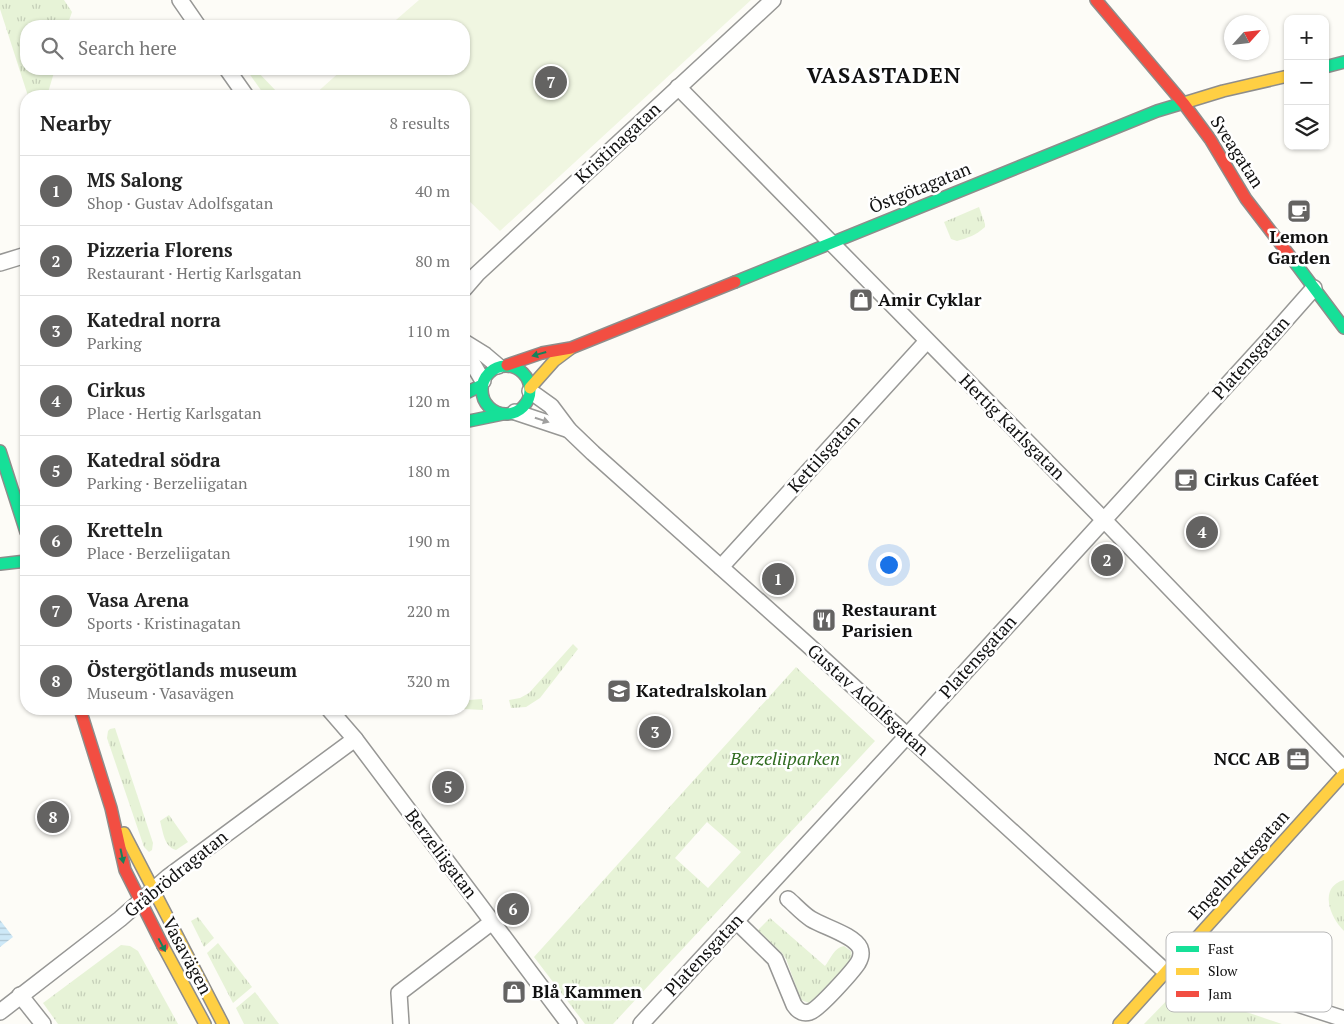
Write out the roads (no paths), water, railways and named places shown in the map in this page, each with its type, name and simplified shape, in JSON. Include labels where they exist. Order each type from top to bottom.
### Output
[{"type":"main road","name":"Sveagatan","points":[[1096,0],[1184,104],[1210,139],[1246,199],[1344,328]]},
{"type":"main road","points":[[1329,66],[1344,62]]},
{"type":"main road","name":"Östgötagatan","points":[[503,366],[542,353],[571,348],[1157,111],[1223,91],[1284,77]]},
{"type":"main road","name":"Östgötagatan","points":[[530,390],[554,361],[571,348]]},
{"type":"main road","points":[[470,421],[509,413],[526,404],[530,390],[527,377],[518,369],[503,366],[489,372],[483,383],[482,392],[486,404],[491,409],[509,413]]},
{"type":"main road","points":[[470,391],[483,383]]},
{"type":"main road","points":[[0,451],[20,513]]},
{"type":"main road","points":[[0,564],[20,562]]},
{"type":"main road","name":"Vasavägen","points":[[82,715],[111,808],[125,870],[205,1024]]},
{"type":"main road","name":"Engelbrektsgatan","points":[[1202,932],[1344,774]]},
{"type":"main road","name":"Vasavägen","points":[[111,808],[223,1024]]},
{"type":"main road","name":"Engelbrektsgatan","points":[[1118,1024],[1166,972]]},
{"type":"street","points":[[180,0],[194,20]]},
{"type":"street","name":"Kristinagatan","points":[[470,282],[773,0]]},
{"type":"street","points":[[231,75],[242,90]]},
{"type":"street","name":"Hertig Karlsgatan","points":[[678,87],[1104,520],[1344,769]]},
{"type":"street","points":[[0,263],[20,257]]},
{"type":"street","name":"Platensgatan","points":[[641,1024],[1104,520],[1314,288]]},
{"type":"street","name":"Kettilsgatan","points":[[721,567],[927,341]]},
{"type":"street","points":[[470,346],[503,366]]},
{"type":"street","points":[[470,360],[483,383]]},
{"type":"street","name":"Gustav Adolfsgatan","points":[[530,390],[551,406],[569,430],[1166,972]]},
{"type":"street","name":"Gustav Adolfsgatan","points":[[509,413],[569,430]]},
{"type":"street","name":"Berzeliigatan","points":[[335,715],[356,739],[568,1024]]},
{"type":"street","name":"Gråbrödragatan","points":[[0,1012],[140,902],[168,877],[356,739]]},
{"type":"street","points":[[736,921],[774,958],[791,1000],[798,1011],[810,1012],[820,1005],[858,963],[861,954],[860,949],[852,940],[809,918],[788,898]]},
{"type":"street","points":[[401,1024],[399,993],[492,922]]},
{"type":"street","points":[[20,995],[43,1024]]},
{"type":"street","points":[[1320,1012],[1344,1020]]},
{"type":"water","points":[[0,920],[13,937],[0,947]]},
{"type":"place","name":"Vasa Arena","points":[[551,82]]},
{"type":"place","name":"Lemon Garden","points":[[1299,211]]},
{"type":"place","name":"Amir Cyklar","points":[[861,300]]},
{"type":"place","name":"Cirkus Caféet","points":[[1186,480]]},
{"type":"place","name":"Cirkus","points":[[1202,532]]},
{"type":"place","name":"Pizzeria Florens","points":[[1107,560]]},
{"type":"place","name":"MS Salong","points":[[778,579]]},
{"type":"place","name":"Restaurant Parisien","points":[[824,620]]},
{"type":"place","name":"Katedralskolan","points":[[619,691]]},
{"type":"place","name":"Katedral norra","points":[[655,732]]},
{"type":"place","name":"NCC AB","points":[[1298,759]]},
{"type":"place","name":"Katedral södra","points":[[448,787]]},
{"type":"place","name":"Östergötlands museum","points":[[53,817]]},
{"type":"place","name":"Kretteln","points":[[513,909]]},
{"type":"place","name":"Blå Kammen","points":[[514,992]]},
{"type":"district","name":"VASASTADEN","points":[[884,75]]},
{"type":"park label","name":"Berzeliiparken","points":[[785,759]]}]
